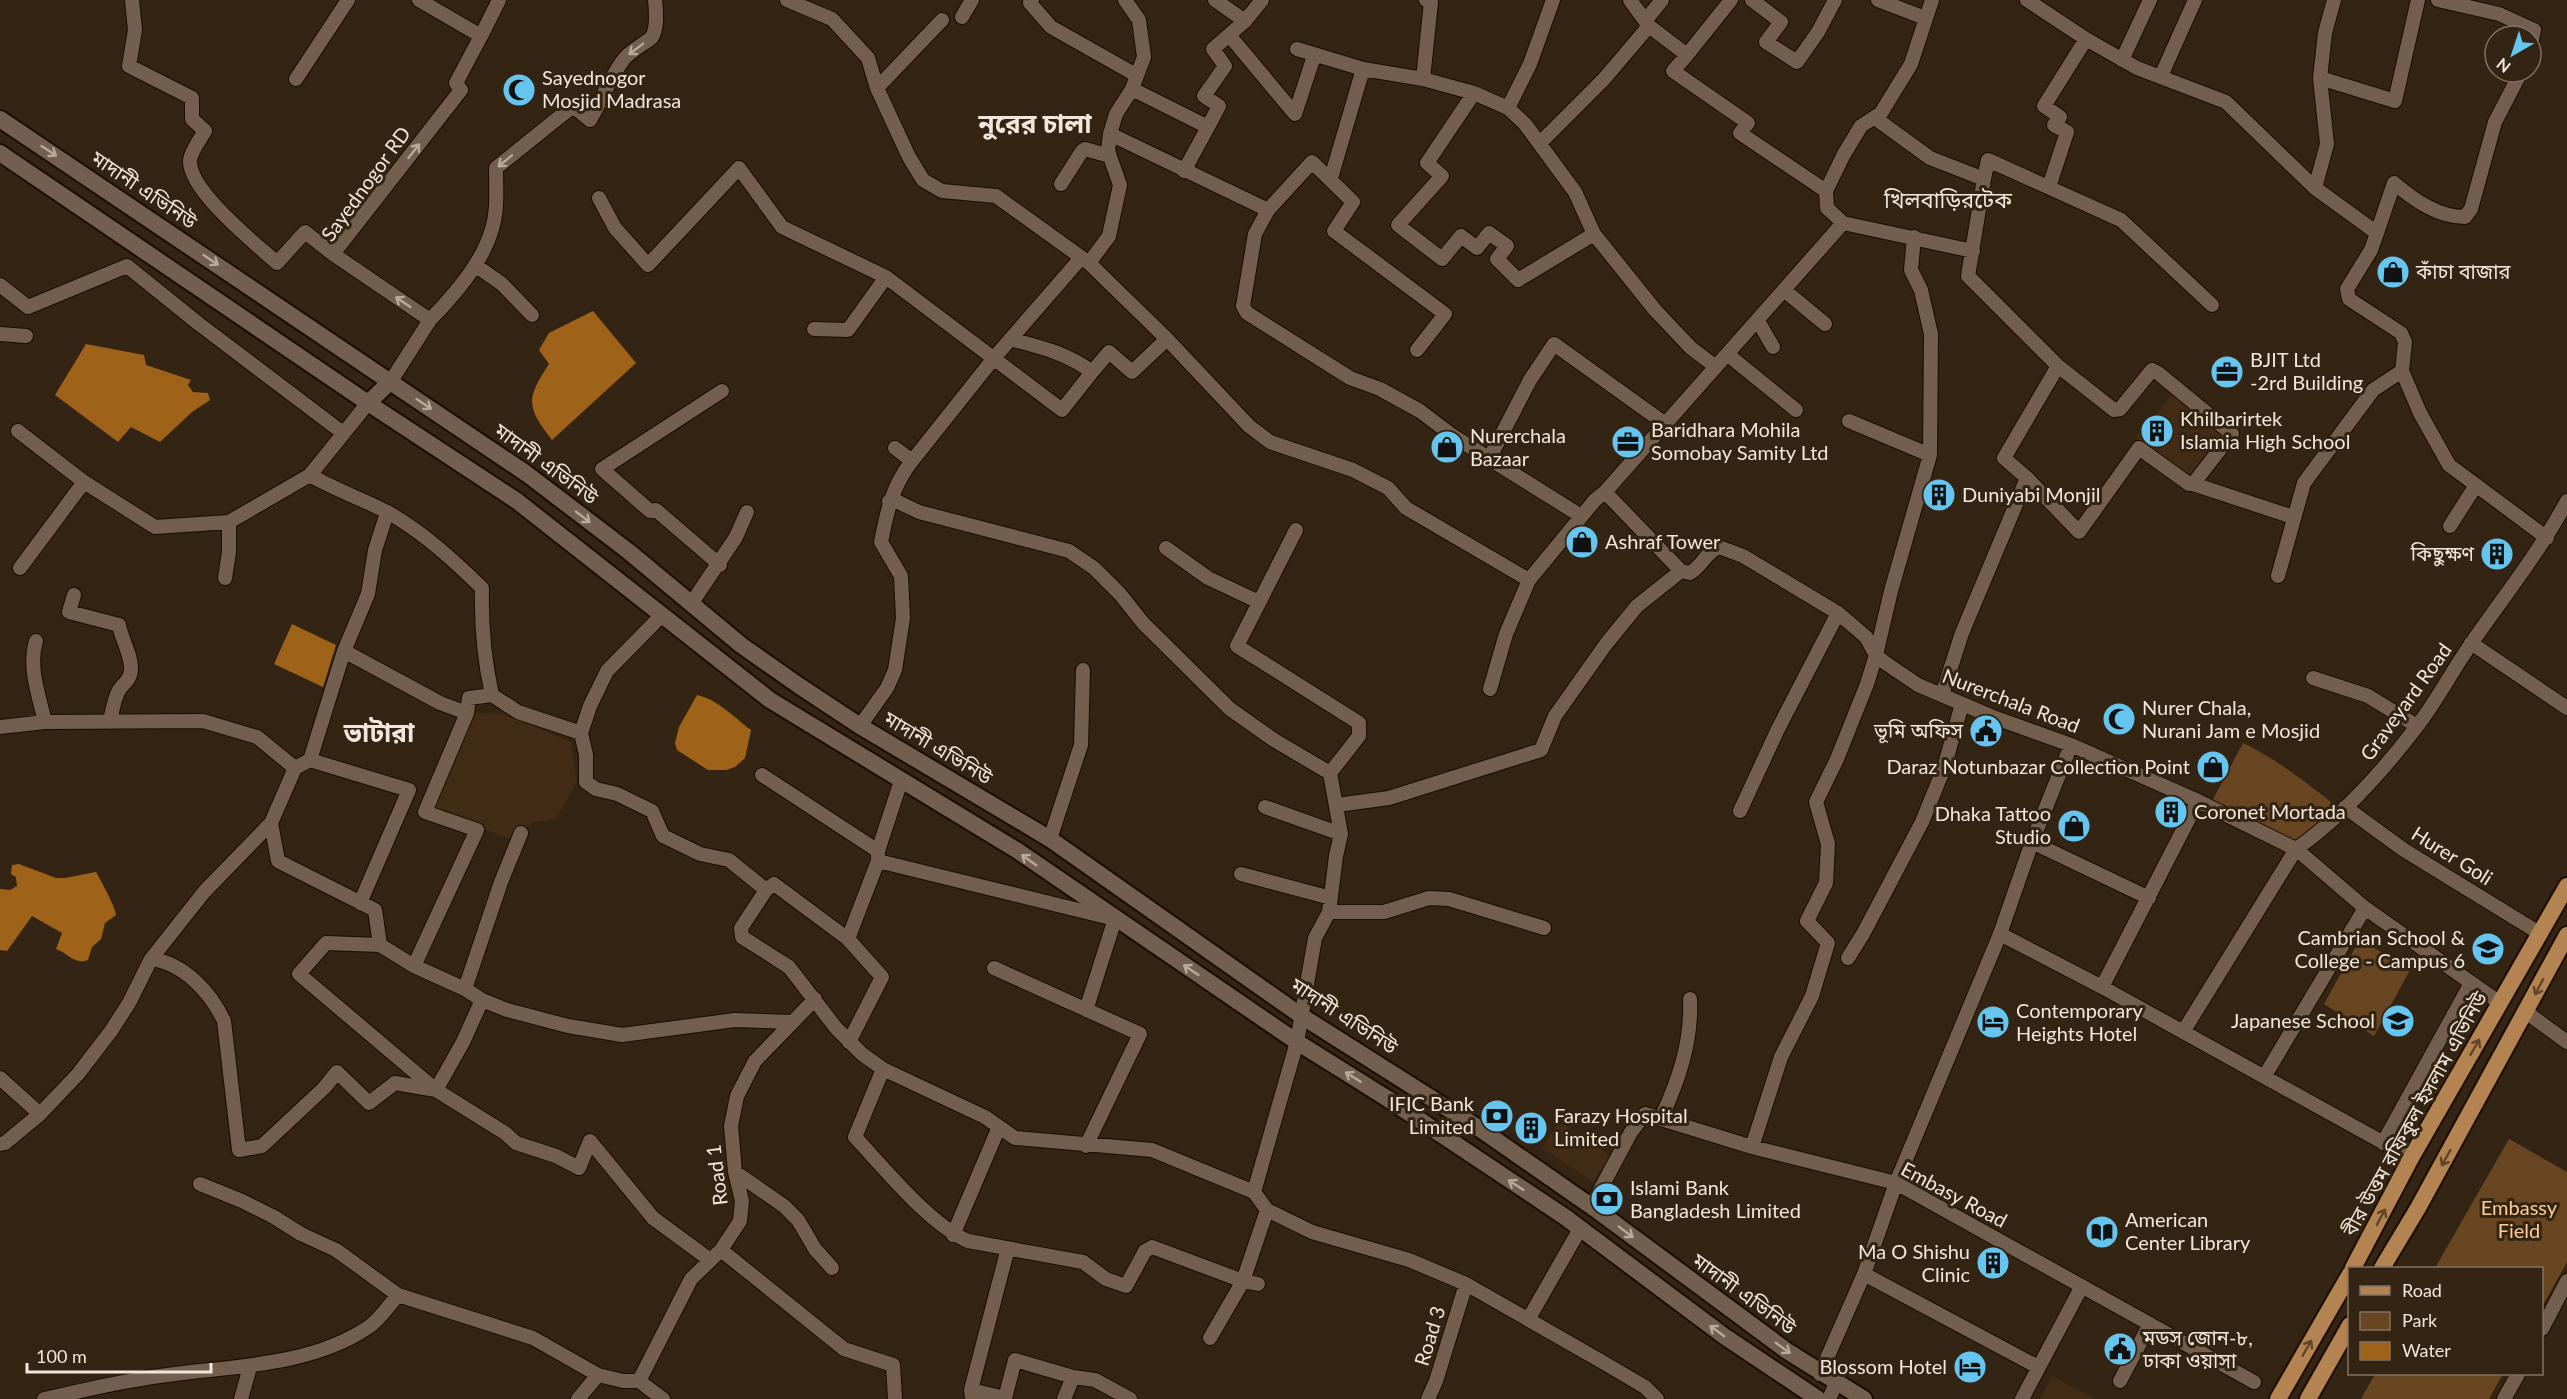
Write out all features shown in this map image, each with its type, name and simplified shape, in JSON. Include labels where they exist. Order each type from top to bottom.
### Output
[{"type":"main road","name":"মাদানী এভিনিউ","points":[[0,119],[527,474],[628,551],[741,645],[860,726],[1050,839],[1303,1017],[1409,1082],[1591,1206],[1820,1374],[1864,1399]]},
{"type":"main road","points":[[0,153],[368,403],[517,501],[770,700],[1018,852],[1297,1042],[1388,1099],[1580,1229],[1724,1336],[1818,1399]]},
{"type":"main road","points":[[368,403],[391,381]]},
{"type":"main road","name":"বীর উত্তম রফিকুল ইসলাম এভিনিউ","points":[[2354,1267],[2411,1158],[2567,886]]},
{"type":"main road","points":[[2365,1247],[2384,1264],[2418,1208],[2567,935]]},
{"type":"main road","points":[[2278,1399],[2348,1276]]},
{"type":"main road","points":[[2308,1399],[2348,1327]]},
{"type":"street","points":[[132,0],[135,30],[129,66],[192,98],[192,119],[205,131],[190,159],[193,173],[219,211],[277,263],[305,232],[333,254]]},
{"type":"street","points":[[296,79],[348,0]]},
{"type":"street","points":[[419,0],[481,36],[499,0]]},
{"type":"street","points":[[391,381],[430,320],[453,297],[475,265],[492,230],[496,168],[573,106],[590,120],[623,60],[638,45],[648,41],[653,35],[656,15],[655,0]]},
{"type":"street","points":[[787,0],[832,19],[868,58],[877,88],[909,158],[923,180],[942,191],[996,196],[1085,260],[1167,339],[1249,426],[1270,442],[1353,470],[1388,488],[1407,508],[1529,580]]},
{"type":"street","points":[[962,17],[972,0]]},
{"type":"street","points":[[1032,0],[1030,3],[1051,27],[1208,127]]},
{"type":"street","points":[[860,726],[887,688],[895,670],[903,618],[901,576],[881,543],[889,501],[897,482],[1010,339],[1109,236],[1120,185],[1108,151],[1110,134],[1116,114],[1134,82],[1144,57],[1139,21],[1125,0]]},
{"type":"street","points":[[1215,0],[1245,21]]},
{"type":"street","points":[[1184,171],[1219,106],[1204,96],[1225,66],[1213,49],[1245,21],[1262,0]]},
{"type":"street","points":[[1424,79],[1431,2],[1426,0]]},
{"type":"street","points":[[1508,108],[1530,64],[1553,0]]},
{"type":"street","points":[[1630,0],[1647,24],[1688,55]]},
{"type":"street","points":[[1540,143],[1604,79],[1647,24],[1662,0]]},
{"type":"street","points":[[1731,0],[1673,71],[1748,123],[1740,133],[1826,191]]},
{"type":"street","points":[[1752,0],[1781,22],[1766,42],[1797,62],[1818,32],[1835,0]]},
{"type":"street","points":[[1878,0],[1926,18]]},
{"type":"street","points":[[1932,0],[1911,64],[1875,118],[1861,126],[1844,154],[1826,191],[1827,208],[1843,223],[1973,251]]},
{"type":"street","points":[[2027,0],[2122,60],[2226,102],[2315,188],[2377,233]]},
{"type":"street","points":[[2122,60],[2150,0]]},
{"type":"street","points":[[2161,76],[2195,0]]},
{"type":"street","points":[[2315,188],[2327,144],[2320,78],[2325,33],[2334,0]]},
{"type":"street","points":[[2320,78],[2395,101],[2418,0]]},
{"type":"street","points":[[2438,0],[2499,14],[2521,24]]},
{"type":"street","points":[[877,88],[942,20]]},
{"type":"street","points":[[1229,35],[1295,114],[1314,56]]},
{"type":"street","name":"Sayednogor RD","points":[[430,320],[333,254],[461,90],[456,83],[481,36]]},
{"type":"street","points":[[2049,188],[2067,132],[2054,125],[2060,117],[2044,106],[2086,39]]},
{"type":"street","points":[[1297,49],[1314,56],[1364,69],[1424,79],[1474,93],[1508,108],[1540,143],[1575,192],[1594,234],[1655,310],[1691,348],[1716,367]]},
{"type":"street","points":[[1331,178],[1364,69]]},
{"type":"street","points":[[2515,84],[2495,122],[2471,209],[2465,217],[2454,217],[2422,204],[2394,183],[2371,250],[2347,289],[2349,299],[2401,333],[2405,342],[2402,371],[2420,413],[2449,465],[2547,538]]},
{"type":"street","points":[[1474,93],[1427,163],[1442,176],[1398,225],[1442,259],[1461,236],[1477,248],[1489,233],[1507,246],[1497,259],[1518,280],[1594,234]]},
{"type":"street","points":[[1875,118],[1930,158],[1984,179]]},
{"type":"street","points":[[1110,134],[1268,210]]},
{"type":"street","points":[[1061,184],[1085,149],[1110,156]]},
{"type":"street","points":[[2193,484],[2232,434],[2152,370],[2120,409],[2114,410],[2058,366],[1968,276],[1988,160],[2121,220],[2212,305]]},
{"type":"street","points":[[1417,350],[1445,314],[1334,231],[1353,202],[1331,178],[1312,162],[1268,210],[1254,234],[1243,306],[1247,314],[1350,378],[1380,389],[1420,411],[1453,435],[1581,516]]},
{"type":"street","points":[[599,198],[615,228],[648,265],[739,168],[782,227],[886,277],[1062,410],[1109,352],[1132,372],[1167,339]]},
{"type":"street","points":[[1490,689],[1506,634],[1529,580],[1581,516],[1758,321],[1843,223]]},
{"type":"street","points":[[1752,1146],[1781,1057],[1812,996],[1828,943],[1807,921],[1826,883],[1828,844],[1816,802],[1849,731],[1876,655],[1888,600],[1930,455],[1931,334],[1921,290],[1911,270],[1914,237]]},
{"type":"street","points":[[475,265],[502,284],[532,315]]},
{"type":"street","points":[[0,285],[28,307],[127,266],[199,324],[343,433]]},
{"type":"street","points":[[814,329],[848,330],[886,277]]},
{"type":"street","points":[[1784,290],[1825,324]]},
{"type":"street","points":[[1758,321],[1773,347]]},
{"type":"street","points":[[0,334],[26,336]]},
{"type":"street","points":[[1010,339],[1055,350],[1092,372]]},
{"type":"street","points":[[1491,458],[1530,380],[1554,344],[1664,423]]},
{"type":"street","points":[[1726,354],[1796,410]]},
{"type":"street","points":[[2058,366],[2004,458],[2027,478],[2079,532],[2139,448],[2189,484],[2294,517]]},
{"type":"street","points":[[2278,576],[2304,483],[2373,390],[2402,371]]},
{"type":"street","points":[[720,565],[656,510],[651,512],[602,469],[722,391]]},
{"type":"street","points":[[18,431],[84,482],[155,527],[229,522],[310,475],[368,403]]},
{"type":"street","points":[[1849,421],[1930,455]]},
{"type":"street","points":[[895,448],[912,461]]},
{"type":"street","points":[[310,475],[337,491],[387,513],[419,532],[447,554],[482,588],[481,626],[484,658],[492,695]]},
{"type":"street","points":[[1942,694],[1962,633],[2027,478]]},
{"type":"street","points":[[20,568],[84,482]]},
{"type":"street","points":[[2450,526],[2475,485]]},
{"type":"street","points":[[1337,805],[1389,798],[1540,750],[1555,716],[1606,644],[1637,606],[1681,570],[1605,492]]},
{"type":"street","points":[[889,501],[892,499],[919,512],[950,521],[1069,551],[1094,568],[1120,594],[1143,623],[1230,710],[1274,740],[1330,772],[1341,834],[1330,905],[1315,938],[1297,1042],[1254,1192]]},
{"type":"street","name":"Graveyard Road","points":[[2183,1032],[2296,849],[2317,834],[2379,774],[2417,726],[2471,643],[2547,538],[2567,501]]},
{"type":"street","points":[[691,604],[720,565],[747,512]]},
{"type":"street","points":[[0,1144],[6,1143],[40,1114],[78,1074],[129,1003],[151,959],[204,892],[272,823],[296,768],[310,760],[344,651],[368,594],[375,550],[387,513]]},
{"type":"street","points":[[225,578],[229,552],[229,522]]},
{"type":"street","points":[[1296,530],[1237,646],[1359,723],[1359,736],[1330,772]]},
{"type":"street","name":"Nurerchala Road","points":[[1681,570],[1690,573],[1712,550],[1719,547],[1727,548],[1838,613],[1866,637],[1876,655],[1898,673],[1918,685],[2071,745],[2198,801],[2296,849],[2365,908],[2500,1003]]},
{"type":"street","points":[[1166,549],[1208,578],[1259,602]]},
{"type":"street","points":[[74,595],[69,612],[119,625],[122,641],[128,648],[131,669],[129,679],[118,692],[110,722]]},
{"type":"street","points":[[1740,811],[1778,729],[1838,613]]},
{"type":"street","points":[[662,615],[608,671],[590,706],[581,733],[586,755],[586,782],[596,789],[617,794],[652,811],[663,836],[700,854],[729,860],[766,890]]},
{"type":"street","points":[[36,641],[32,653],[34,672],[45,722]]},
{"type":"street","points":[[2471,643],[2567,708]]},
{"type":"street","points":[[344,651],[440,703],[466,713]]},
{"type":"street","points":[[1050,839],[1081,745],[1083,670]]},
{"type":"street","points":[[2313,678],[2368,696],[2417,726]]},
{"type":"street","points":[[414,966],[477,830],[425,812],[466,713],[469,698],[492,695],[518,712],[581,733]]},
{"type":"street","points":[[1848,958],[1922,822],[1944,768],[1962,704]]},
{"type":"street","points":[[0,727],[45,722],[203,722],[257,737],[296,768]]},
{"type":"street","points":[[1820,1374],[1864,1274],[1896,1183],[2000,934],[2032,842],[2071,745]]},
{"type":"street","points":[[310,760],[409,790],[360,903]]},
{"type":"street","points":[[762,775],[878,856],[1115,919],[1086,1010]]},
{"type":"street","points":[[848,939],[878,856],[901,781]]},
{"type":"street","points":[[2102,987],[2198,801]]},
{"type":"street","points":[[1265,807],[1341,834]]},
{"type":"street","name":"Hurer Goli","points":[[2345,807],[2404,850],[2541,934]]},
{"type":"street","points":[[272,823],[278,861],[375,910],[380,945]]},
{"type":"street","points":[[465,989],[501,882],[521,833]]},
{"type":"street","points":[[2032,842],[2149,898]]},
{"type":"street","points":[[1241,874],[1330,905],[1384,912],[1429,898],[1449,899],[1544,928]]},
{"type":"street","points":[[849,1042],[882,977],[848,939],[774,884],[766,890],[741,928],[742,938],[789,967],[849,1042],[883,1069],[985,1117],[1015,1138],[1152,1150],[1254,1192],[1267,1210],[1312,1232],[1409,1260],[1466,1284],[1529,1318],[1635,1381],[1657,1399]]},
{"type":"street","points":[[2264,1077],[2365,908]]},
{"type":"street","points":[[2000,934],[2102,987],[2411,1158]]},
{"type":"street","points":[[794,1022],[735,1020],[622,1035],[568,1026],[482,1000],[465,989],[414,966],[380,945],[326,943],[299,974],[436,1090],[505,1132],[516,1143],[556,1156],[579,1168],[590,1141],[653,1218],[716,1255],[844,1349],[893,1365],[895,1399]]},
{"type":"street","points":[[151,959],[162,960],[199,984],[221,1014],[227,1038],[239,1150],[262,1146],[324,1088],[337,1072],[369,1103],[395,1083],[436,1090]]},
{"type":"street","points":[[994,968],[1140,1034],[1086,1146]]},
{"type":"street","points":[[2383,1143],[2471,982]]},
{"type":"street","name":"Road 1","points":[[639,1381],[691,1279],[716,1255],[740,1221],[742,1201],[735,1172],[731,1126],[738,1096],[755,1061],[815,999]]},
{"type":"street","points":[[1591,1206],[1631,1132],[1645,1114],[1661,1118],[1684,1063],[1691,1015],[1690,999]]},
{"type":"street","points":[[436,1090],[463,1042],[482,1000]]},
{"type":"street","points":[[2526,1012],[2567,1042]]},
{"type":"street","points":[[883,1069],[855,1137],[922,1207],[953,1234],[968,1241],[1083,1262],[1107,1279],[1126,1286],[1145,1251],[1152,1247],[1243,1281],[1258,1284]]},
{"type":"street","points":[[0,1078],[40,1114]]},
{"type":"street","name":"Embasy Road","points":[[1661,1118],[1752,1146],[1896,1183],[2253,1383]]},
{"type":"street","points":[[953,1234],[999,1127]]},
{"type":"street","points":[[735,1172],[784,1206],[798,1220],[815,1249],[832,1268]]},
{"type":"street","points":[[201,1184],[242,1200],[301,1234],[336,1250],[398,1295],[533,1338],[598,1375],[623,1381],[639,1381],[663,1399]]},
{"type":"street","points":[[1210,1338],[1243,1281],[1267,1210]]},
{"type":"street","points":[[1529,1318],[1580,1229]]},
{"type":"street","points":[[1008,1248],[972,1395],[1005,1398],[1015,1360],[1074,1377],[1095,1380],[1130,1399]]},
{"type":"street","points":[[1864,1274],[2038,1367]]},
{"type":"street","points":[[2546,1328],[2567,1281]]},
{"type":"street","name":"Road 3","points":[[1428,1399],[1436,1381],[1466,1284]]},
{"type":"street","points":[[2022,1399],[2082,1286]]},
{"type":"street","points":[[44,1399],[111,1384],[183,1373],[250,1367],[331,1347],[369,1328],[398,1295]]},
{"type":"street","points":[[2120,1381],[2150,1324]]},
{"type":"street","points":[[241,1399],[250,1367]]},
{"type":"street","points":[[578,1399],[598,1375]]},
{"type":"street","points":[[2504,1399],[2517,1375]]},
{"type":"street","points":[[1064,1399],[1074,1377]]},
{"type":"street","points":[[1829,1399],[1836,1383]]},
{"type":"street","points":[[110,1399],[111,1384]]},
{"type":"shaded area","points":[[2175,392],[2230,435],[2190,483],[2134,438]]},
{"type":"shaded area","points":[[477,713],[504,714],[571,742],[577,782],[556,819],[535,822],[507,838],[431,808],[470,717]]},
{"type":"shaded area","points":[[1559,1122],[1611,1156],[1593,1182],[1542,1148]]},
{"type":"shaded area","points":[[2052,1376],[2095,1399],[2040,1399]]},
{"type":"green space","points":[[2243,743],[2278,763],[2332,803],[2299,845],[2211,803]]},
{"type":"green space","points":[[2360,939],[2410,970],[2374,1036],[2324,1004]]},
{"type":"green space","name":"Embassy Field","points":[[2509,1139],[2567,1172],[2567,1262],[2543,1305],[2543,1267],[2436,1267]]},
{"type":"green space","points":[[2374,1375],[2502,1375],[2489,1399],[2361,1399]]},
{"type":"water","points":[[593,311],[636,363],[552,440],[537,419],[532,402],[536,386],[549,364],[539,350],[549,333]]},
{"type":"water","points":[[86,344],[144,355],[146,365],[191,380],[188,385],[193,392],[208,393],[210,400],[192,412],[160,442],[131,427],[118,442],[55,395]]},
{"type":"water","points":[[292,624],[336,645],[323,687],[274,664]]},
{"type":"water","points":[[697,695],[719,705],[751,730],[745,758],[735,767],[726,770],[708,770],[677,750],[675,743],[679,727]]},
{"type":"water","points":[[19,864],[56,878],[96,872],[116,915],[105,923],[101,939],[92,947],[88,960],[75,960],[56,949],[62,933],[32,916],[7,951],[0,950],[0,889],[10,890],[17,886],[16,877],[11,874],[12,865]]},
{"type":"place","name":"Sayednogor Mosjid Madrasa","points":[[519,90]]},
{"type":"place","name":"কাঁচা বাজার","points":[[2393,272]]},
{"type":"place","name":"BJIT Ltd -2rd Building","points":[[2227,372]]},
{"type":"place","name":"Khilbarirtek Islamia High School","points":[[2157,431]]},
{"type":"place","name":"Baridhara Mohila Somobay Samity Ltd","points":[[1628,442]]},
{"type":"place","name":"Nurerchala Bazaar","points":[[1447,447]]},
{"type":"place","name":"Duniyabi Monjil","points":[[1939,495]]},
{"type":"place","name":"Ashraf Tower","points":[[1582,542]]},
{"type":"place","name":"কিছুক্ষণ","points":[[2497,554]]},
{"type":"place","name":"Nurer Chala, Nurani Jam e Mosjid","points":[[2119,719]]},
{"type":"place","name":"ভূমি অফিস","points":[[1986,731]]},
{"type":"place","name":"Daraz Notunbazar Collection Point","points":[[2213,767]]},
{"type":"place","name":"Coronet Mortada","points":[[2171,812]]},
{"type":"place","name":"Dhaka Tattoo Studio","points":[[2074,826]]},
{"type":"place","name":"Cambrian School & College - Campus 6","points":[[2488,949]]},
{"type":"place","name":"Japanese School","points":[[2398,1021]]},
{"type":"place","name":"Contemporary Heights Hotel","points":[[1993,1022]]},
{"type":"place","name":"IFIC Bank Limited","points":[[1497,1116]]},
{"type":"place","name":"Farazy Hospital Limited","points":[[1531,1128]]},
{"type":"place","name":"Islami Bank Bangladesh Limited","points":[[1607,1199]]},
{"type":"place","name":"American Center Library","points":[[2102,1232]]},
{"type":"place","name":"Ma O Shishu Clinic","points":[[1993,1263]]},
{"type":"place","name":"মডস জোন-৮, ঢাকা ওয়াসা","points":[[2120,1349]]},
{"type":"place","name":"Blossom Hotel","points":[[1970,1367]]},
{"type":"district","name":"নুরের চালা","points":[[1035,124]]},
{"type":"district","name":"খিলবাড়িরটেক","points":[[1948,200]]},
{"type":"district","name":"ভাটারা","points":[[379,733]]}]
